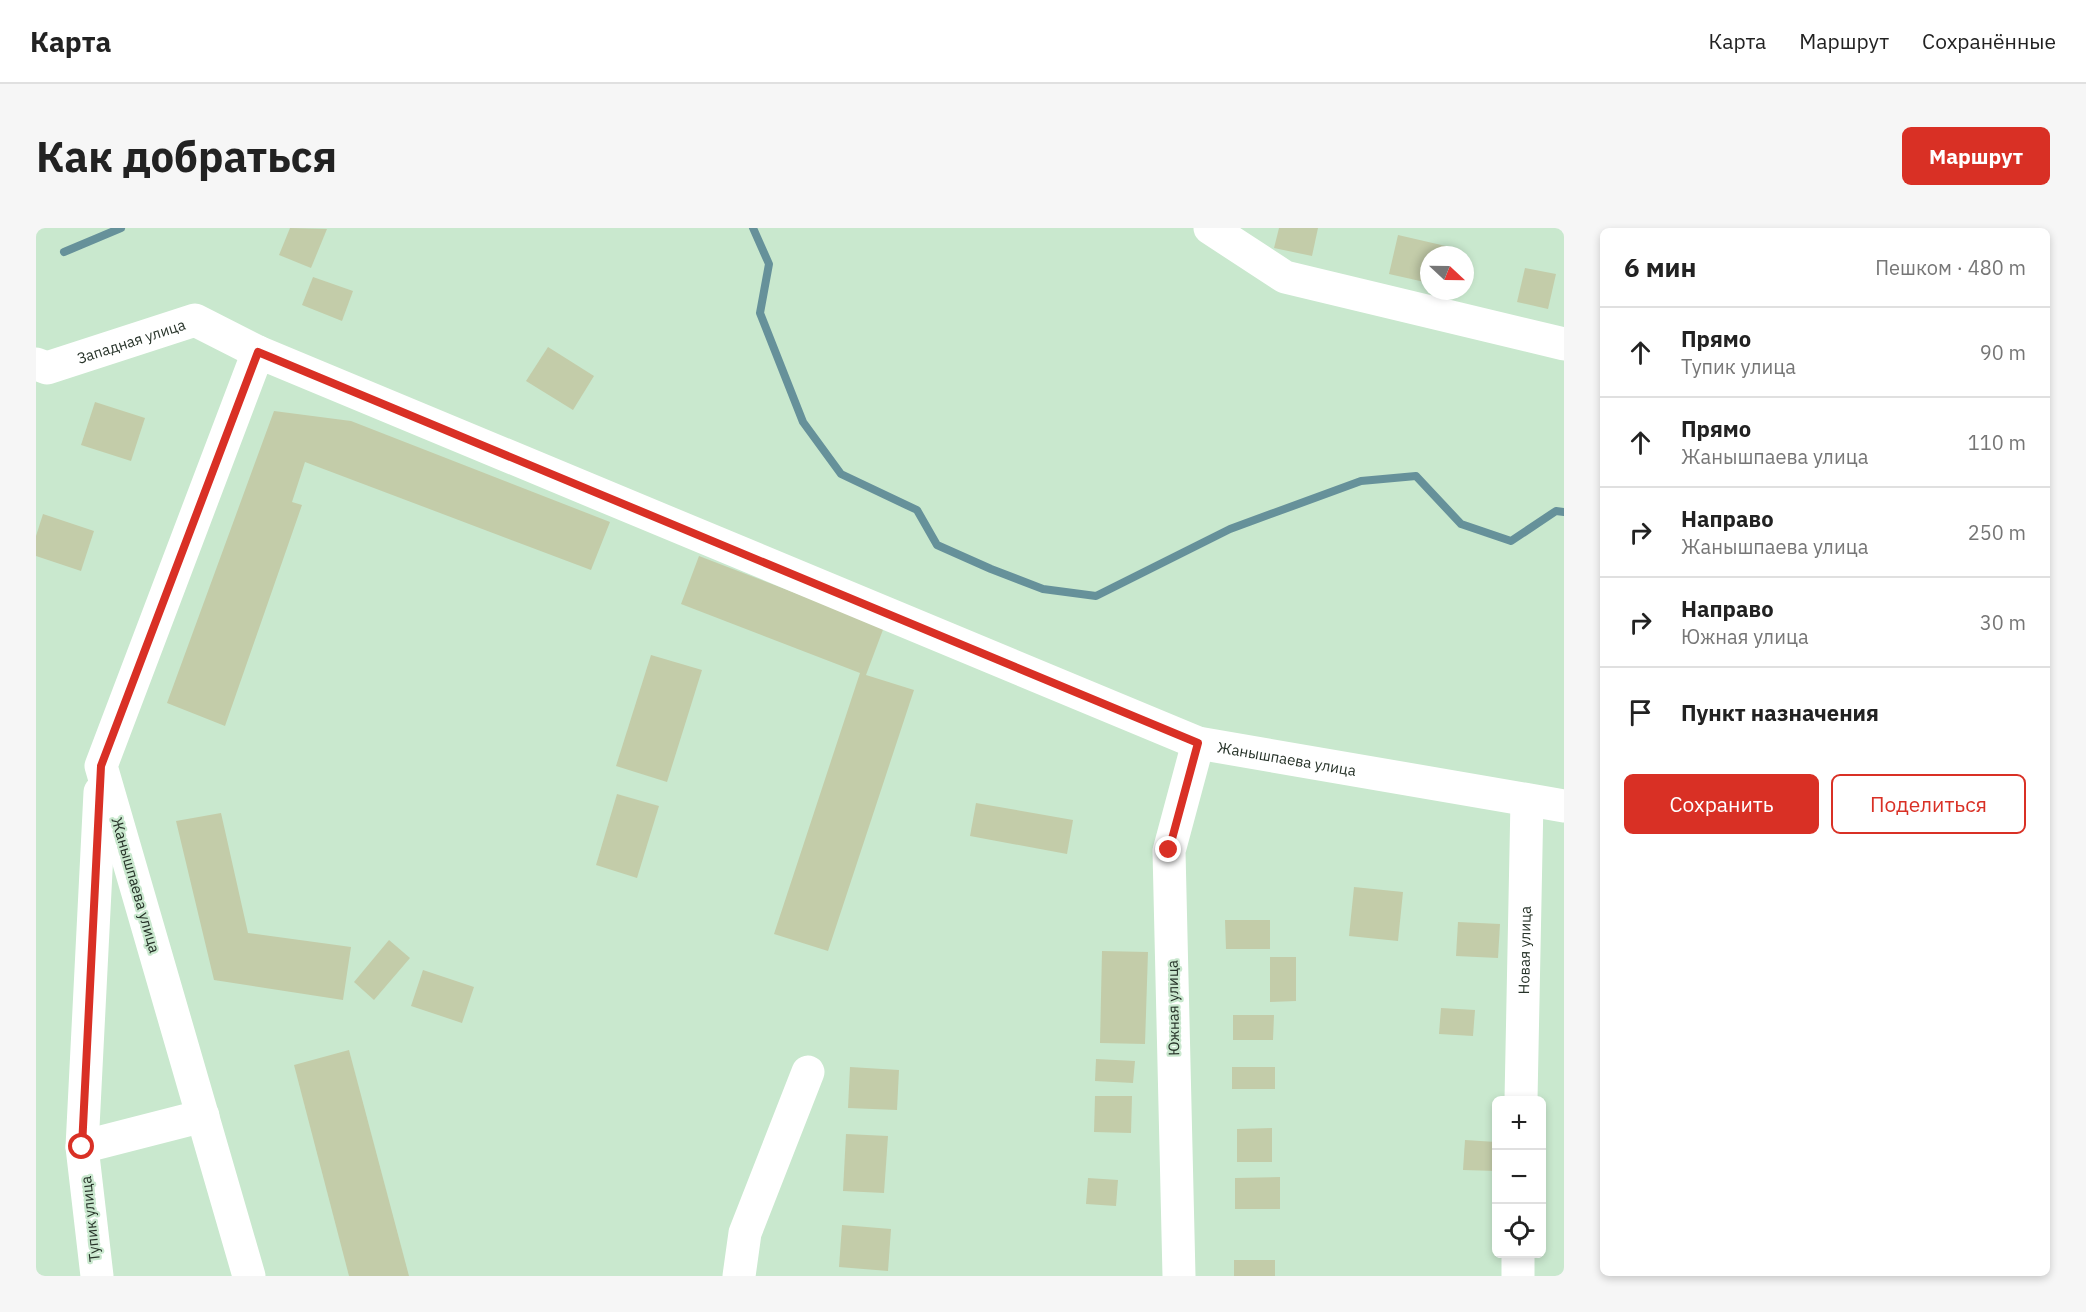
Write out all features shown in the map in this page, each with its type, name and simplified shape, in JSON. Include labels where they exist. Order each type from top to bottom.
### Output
[{"type":"street","points":[[1210,228],[1285,277],[1564,344]]},
{"type":"street","name":"Западная улица","points":[[40,369],[195,320],[258,352]]},
{"type":"street","points":[[101,766],[258,352]]},
{"type":"street","name":"Жанышпаева улица","points":[[258,352],[1198,743],[1564,806]]},
{"type":"street","name":"Южная улица","points":[[1179,1276],[1169,850],[1198,743]]},
{"type":"street","name":"Жанышпаева улица","points":[[101,766],[249,1276]]},
{"type":"street","name":"Тупик улица","points":[[97,1276],[82,1147],[101,766]]},
{"type":"street","name":"Новая улица","points":[[1521,1096],[1527,800]]},
{"type":"street","points":[[739,1276],[745,1233],[808,1072]]},
{"type":"street","points":[[82,1147],[203,1116]]},
{"type":"street","points":[[1518,1258],[1518,1276]]},
{"type":"building","points":[[290,228],[327,229],[311,268],[279,255]]},
{"type":"building","points":[[1279,228],[1318,228],[1312,256],[1274,248]]},
{"type":"building","points":[[1398,235],[1446,246],[1420,246],[1420,281],[1389,274]]},
{"type":"building","points":[[1525,268],[1556,274],[1548,309],[1517,302]]},
{"type":"building","points":[[313,277],[353,291],[342,321],[302,305]]},
{"type":"building","points":[[548,347],[594,376],[573,410],[526,381]]},
{"type":"building","points":[[95,402],[145,418],[131,461],[81,445]]},
{"type":"building","points":[[274,411],[351,421],[610,522],[591,570],[305,462],[292,502],[302,505],[225,726],[167,703]]},
{"type":"building","points":[[43,514],[94,531],[81,571],[36,556],[36,536]]},
{"type":"building","points":[[699,556],[884,627],[866,675],[914,690],[828,951],[774,934],[860,673],[681,604]]},
{"type":"building","points":[[651,655],[702,670],[667,782],[616,766]]},
{"type":"building","points":[[617,794],[659,806],[637,878],[596,865]]},
{"type":"building","points":[[976,803],[1073,820],[1067,854],[970,836]]},
{"type":"building","points":[[221,813],[248,933],[351,947],[343,1000],[214,980],[176,821]]},
{"type":"building","points":[[1354,887],[1403,892],[1398,941],[1349,936]]},
{"type":"building","points":[[1225,920],[1270,920],[1270,949],[1226,949]]},
{"type":"building","points":[[1458,922],[1500,924],[1498,958],[1456,956]]},
{"type":"building","points":[[389,940],[410,958],[374,1000],[354,982]]},
{"type":"building","points":[[1102,951],[1148,952],[1145,1044],[1100,1043]]},
{"type":"building","points":[[1270,957],[1296,957],[1296,1001],[1270,1002]]},
{"type":"building","points":[[423,970],[474,987],[462,1023],[411,1006]]},
{"type":"building","points":[[1441,1008],[1475,1010],[1473,1036],[1439,1034]]},
{"type":"building","points":[[1233,1015],[1274,1015],[1273,1040],[1233,1040]]},
{"type":"building","points":[[349,1050],[409,1276],[349,1276],[294,1065]]},
{"type":"building","points":[[1096,1059],[1135,1061],[1133,1083],[1095,1081]]},
{"type":"building","points":[[850,1067],[899,1070],[897,1110],[848,1108]]},
{"type":"building","points":[[1232,1067],[1275,1067],[1275,1089],[1232,1089]]},
{"type":"building","points":[[1095,1096],[1132,1096],[1131,1133],[1094,1132]]},
{"type":"building","points":[[1272,1128],[1272,1162],[1237,1162],[1237,1129]]},
{"type":"building","points":[[846,1134],[888,1136],[884,1193],[843,1191]]},
{"type":"building","points":[[1465,1140],[1492,1142],[1492,1171],[1463,1170]]},
{"type":"building","points":[[1280,1177],[1280,1209],[1235,1209],[1235,1178]]},
{"type":"building","points":[[1088,1178],[1118,1180],[1116,1206],[1086,1204]]},
{"type":"building","points":[[842,1225],[891,1229],[888,1271],[839,1267]]},
{"type":"building","points":[[1234,1260],[1275,1260],[1275,1276],[1234,1276]]},
{"type":"waterway","points":[[64,252],[121,228]]},
{"type":"waterway","points":[[753,228],[769,264],[760,313],[803,422],[841,474],[917,510],[937,545],[1043,589],[1096,596],[1230,529],[1361,481],[1416,476],[1461,524],[1511,541],[1556,511],[1564,512]]},
{"type":"route","points":[[82,1147],[101,766],[258,352],[1198,743],[1169,850]]}]
